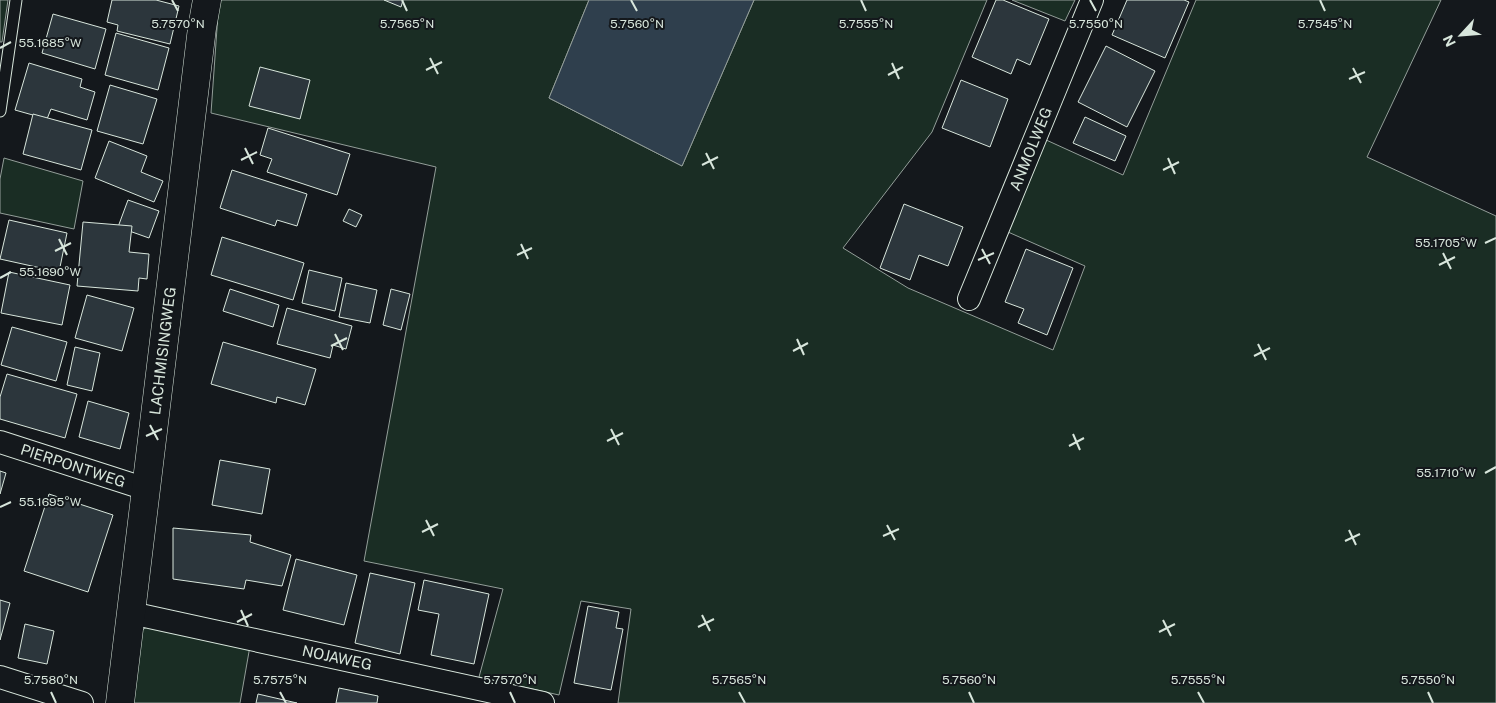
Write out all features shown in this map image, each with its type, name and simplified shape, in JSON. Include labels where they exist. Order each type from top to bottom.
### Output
[{"type":"street","name":"LACHMISINGWEG","points":[[120,703],[207,0]]},
{"type":"street","name":"ANMOLWEG","points":[[969,299],[1092,0]]},
{"type":"street","name":"PIERPONTWEG","points":[[0,442],[146,489]]},
{"type":"street","name":"NOJAWEG","points":[[131,613],[543,703]]},
{"type":"street","points":[[0,678],[82,703]]},
{"type":"lane","points":[[0,111],[16,0]]},
{"type":"green space","points":[[0,0],[8,0],[2,42],[0,42]]},
{"type":"green space","points":[[219,0],[589,0],[549,98],[682,166],[754,0],[987,0],[932,132],[843,248],[908,288],[1053,350],[1085,266],[1008,232],[1044,139],[1123,175],[1196,0],[1441,0],[1367,157],[1496,216],[1496,703],[618,703],[631,609],[581,601],[559,695],[479,677],[503,589],[364,561],[436,167],[211,113]]},
{"type":"green space","points":[[1012,0],[1075,0],[1065,21]]},
{"type":"green space","points":[[4,158],[83,181],[74,229],[0,213],[0,179]]},
{"type":"green space","points":[[151,625],[250,646],[240,703],[132,703],[140,631]]},
{"type":"water","points":[[589,0],[754,0],[682,166],[549,98]]},
{"type":"building","points":[[112,0],[156,0],[179,6],[170,44],[117,31],[118,25],[107,22]]},
{"type":"building","points":[[384,0],[403,0],[401,7]]},
{"type":"building","points":[[996,0],[1003,0],[1049,19],[1030,65],[1017,59],[1011,74],[972,57]]},
{"type":"building","points":[[1127,0],[1184,0],[1189,2],[1165,58],[1112,35]]},
{"type":"building","points":[[53,14],[106,29],[95,69],[42,53]]},
{"type":"building","points":[[116,33],[169,48],[158,90],[105,75]]},
{"type":"building","points":[[1106,46],[1155,71],[1127,127],[1078,102]]},
{"type":"building","points":[[29,63],[82,79],[80,87],[95,92],[87,120],[51,109],[47,119],[15,110]]},
{"type":"building","points":[[260,67],[310,80],[300,119],[249,106]]},
{"type":"building","points":[[961,80],[1008,99],[990,147],[942,128]]},
{"type":"building","points":[[110,85],[157,99],[143,144],[97,131]]},
{"type":"building","points":[[33,114],[92,130],[81,170],[23,154]]},
{"type":"building","points":[[1085,117],[1126,136],[1115,161],[1073,143]]},
{"type":"building","points":[[268,128],[350,154],[337,195],[267,172],[272,159],[260,155]]},
{"type":"building","points":[[109,141],[147,156],[141,172],[163,181],[154,202],[95,178]]},
{"type":"building","points":[[232,170],[307,194],[297,226],[277,220],[275,226],[220,208]]},
{"type":"building","points":[[128,200],[159,211],[149,238],[118,227]]},
{"type":"building","points":[[904,204],[963,227],[948,266],[919,255],[910,280],[880,268]]},
{"type":"building","points":[[349,209],[362,215],[356,227],[343,221]]},
{"type":"building","points":[[9,220],[67,233],[59,272],[0,259]]},
{"type":"building","points":[[83,222],[132,226],[129,252],[149,254],[147,279],[139,278],[138,291],[77,286]]},
{"type":"building","points":[[222,237],[304,263],[293,300],[211,275]]},
{"type":"building","points":[[1026,249],[1073,268],[1047,335],[1018,323],[1024,309],[1005,302]]},
{"type":"building","points":[[309,270],[342,278],[335,311],[302,303]]},
{"type":"building","points":[[9,272],[70,285],[62,325],[1,313]]},
{"type":"building","points":[[346,283],[377,290],[370,323],[339,317]]},
{"type":"building","points":[[230,289],[279,305],[273,327],[223,311]]},
{"type":"building","points":[[391,289],[410,294],[401,330],[383,325]]},
{"type":"building","points":[[87,295],[134,308],[122,351],[75,338]]},
{"type":"building","points":[[287,308],[352,326],[346,349],[333,345],[330,358],[277,344]]},
{"type":"building","points":[[12,327],[67,342],[56,381],[1,365]]},
{"type":"building","points":[[223,342],[316,369],[305,405],[277,397],[276,403],[211,384]]},
{"type":"building","points":[[75,347],[100,353],[92,391],[67,385]]},
{"type":"building","points":[[7,374],[77,394],[65,438],[0,419],[0,397]]},
{"type":"building","points":[[88,401],[129,413],[120,449],[79,437]]},
{"type":"building","points":[[220,460],[270,469],[262,514],[212,505]]},
{"type":"building","points":[[0,471],[6,473],[0,494]]},
{"type":"building","points":[[49,494],[113,515],[88,592],[24,571]]},
{"type":"building","points":[[173,528],[251,535],[250,542],[291,555],[282,586],[246,580],[244,589],[173,579]]},
{"type":"building","points":[[296,559],[357,575],[344,625],[283,610]]},
{"type":"building","points":[[370,573],[415,583],[400,654],[355,643]]},
{"type":"building","points":[[424,580],[489,594],[474,664],[431,655],[439,614],[418,610]]},
{"type":"building","points":[[0,600],[10,603],[0,640]]},
{"type":"building","points":[[588,606],[619,612],[616,628],[623,629],[611,690],[574,683]]},
{"type":"building","points":[[25,624],[54,631],[47,664],[18,658]]},
{"type":"building","points":[[339,688],[378,696],[377,703],[336,703]]},
{"type":"building","points":[[258,694],[297,703],[256,703]]}]
